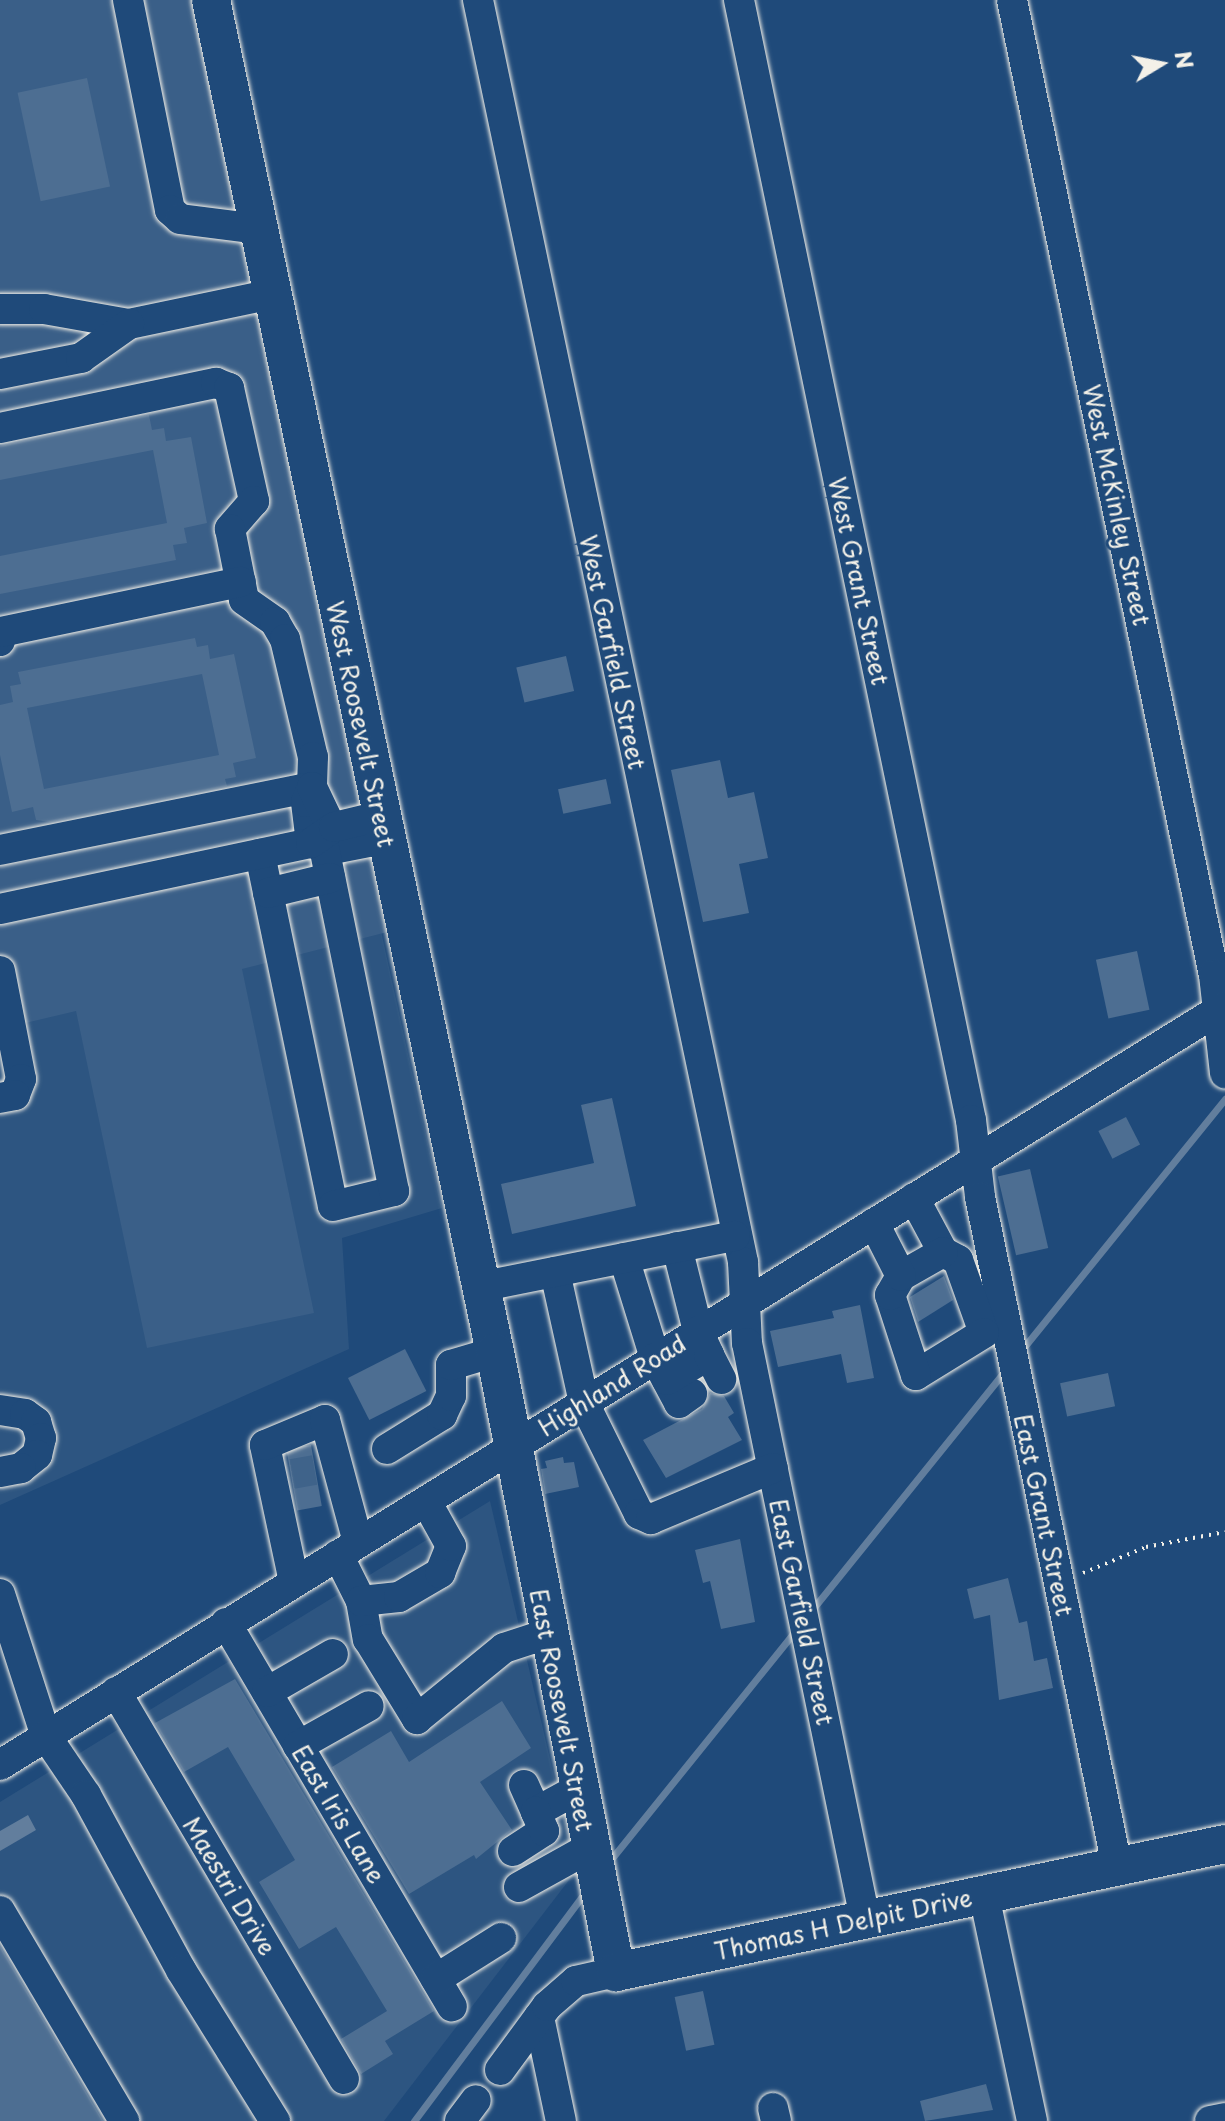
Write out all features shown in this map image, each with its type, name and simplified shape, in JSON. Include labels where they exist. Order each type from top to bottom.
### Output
[{"type":"main road","name":"West Roosevelt Street","points":[[211,0],[382,827],[495,1352],[511,1448]]},
{"type":"main road","name":"East Roosevelt Street","points":[[511,1448],[616,1972]]},
{"type":"main road","name":"Thomas H Delpit Drive","points":[[616,1972],[1225,1844]]},
{"type":"street","points":[[128,0],[170,210],[180,219],[258,229]]},
{"type":"street","name":"West Garfield Street","points":[[478,0],[735,1236],[743,1262],[744,1304]]},
{"type":"street","name":"West Grant Street","points":[[739,0],[971,1120],[975,1162]]},
{"type":"street","name":"West McKinley Street","points":[[1012,0],[1221,1009],[1223,1065]]},
{"type":"street","points":[[0,309],[44,309],[129,324],[272,294]]},
{"type":"street","points":[[0,374],[81,358],[129,324]]},
{"type":"street","points":[[0,428],[216,383],[229,388],[254,501],[230,529],[244,600],[275,622],[285,639],[313,757],[312,787],[394,1191],[333,1206],[260,854]]},
{"type":"street","points":[[0,641],[1,632],[241,582]]},
{"type":"street","points":[[0,850],[312,787]]},
{"type":"street","points":[[0,909],[382,827]]},
{"type":"street","points":[[268,893],[330,878]]},
{"type":"street","points":[[0,971],[21,1079],[15,1095],[0,1098]]},
{"type":"street","name":"Highland Road","points":[[0,1765],[584,1403],[694,1368],[744,1304],[1221,1009]]},
{"type":"street","name":"East Grant Street","points":[[975,1162],[1020,1398],[1117,1866]]},
{"type":"street","points":[[914,1198],[950,1256],[984,1333],[916,1375],[890,1295],[901,1276],[950,1256],[992,1247]]},
{"type":"street","points":[[874,1223],[901,1276]]},
{"type":"street","points":[[479,1287],[735,1236]]},
{"type":"street","points":[[677,1247],[694,1368]]},
{"type":"street","points":[[624,1258],[694,1368]]},
{"type":"street","points":[[555,1272],[584,1403],[639,1514],[651,1519],[773,1468]]},
{"type":"street","name":"East Garfield Street","points":[[744,1304],[751,1365],[865,1919]]},
{"type":"street","points":[[387,1449],[442,1415],[451,1396],[451,1365],[495,1352]]},
{"type":"street","points":[[694,1368],[751,1365]]},
{"type":"street","points":[[0,1410],[25,1414],[36,1422],[41,1438],[37,1455],[21,1468],[0,1472]]},
{"type":"street","points":[[294,1582],[294,1478],[265,1445],[325,1420],[343,1483],[348,1549],[368,1639],[417,1719],[504,1648],[547,1634]]},
{"type":"street","points":[[294,1478],[343,1483]]},
{"type":"street","points":[[361,1601],[399,1597],[440,1573],[451,1546],[426,1501]]},
{"type":"street","points":[[0,1594],[46,1736],[86,1795],[181,1970],[275,2121]]},
{"type":"street","name":"East Iris Lane","points":[[226,1623],[452,2006]]},
{"type":"street","points":[[267,1692],[333,1654]]},
{"type":"street","name":"Maestri Drive","points":[[116,1692],[344,2079]]},
{"type":"street","points":[[298,1746],[369,1706]]},
{"type":"street","points":[[513,1851],[544,1831],[530,1799],[578,1789]]},
{"type":"street","points":[[519,1887],[589,1848]]},
{"type":"street","points":[[984,1895],[1032,2121]]},
{"type":"street","points":[[0,1911],[124,2121]]},
{"type":"street","points":[[436,1979],[501,1938]]},
{"type":"street","name":"Thomas H Delpit Drive","points":[[500,2070],[539,2017],[576,1981],[616,1972]]},
{"type":"street","points":[[539,2017],[561,2121]]},
{"type":"street","points":[[1210,2121],[1225,2118]]},
{"type":"path","points":[[1059,1585],[1146,1547],[1225,1532]]},
{"type":"shaded area","points":[[0,0],[251,341],[442,1208],[342,1238],[349,1349],[0,1505]]},
{"type":"shaded area","points":[[0,0],[212,0],[403,928],[242,969],[314,1313],[147,1348],[76,1011],[0,1029]]},
{"type":"shaded area","points":[[490,1501],[576,1871],[384,2121],[0,2121],[0,1802]]},
{"type":"shaded area","points":[[28,1815],[36,1830],[0,1851],[0,1831]]},
{"type":"building","points":[[87,78],[110,187],[41,201],[18,93]]},
{"type":"building","points":[[149,415],[152,430],[164,428],[166,441],[191,437],[207,523],[184,528],[187,543],[173,545],[176,560],[0,594],[0,556],[167,523],[153,450],[0,480],[0,446]]},
{"type":"building","points":[[195,638],[197,647],[208,645],[210,659],[234,654],[256,758],[233,763],[236,777],[225,779],[227,786],[50,822],[36,820],[33,807],[12,812],[0,755],[0,705],[13,702],[10,686],[21,684],[18,672]],"holes":[[[202,674],[219,755],[44,789],[27,708]]]},
{"type":"building","points":[[566,656],[574,691],[524,703],[516,667]]},
{"type":"building","points":[[720,760],[728,798],[754,792],[768,858],[739,864],[749,913],[703,922],[671,770]]},
{"type":"building","points":[[606,779],[611,803],[563,814],[558,789]]},
{"type":"building","points":[[1137,951],[1149,1010],[1108,1018],[1096,960]]},
{"type":"building","points":[[612,1098],[636,1206],[512,1234],[501,1184],[594,1163],[581,1105]]},
{"type":"building","points":[[1126,1117],[1140,1145],[1112,1159],[1098,1131]]},
{"type":"building","points":[[1030,1169],[1048,1248],[1016,1255],[998,1176]]},
{"type":"building","points":[[944,1276],[953,1300],[918,1322],[910,1297]]},
{"type":"building","points":[[860,1305],[874,1378],[847,1383],[841,1354],[778,1367],[770,1331],[834,1318],[832,1311]]},
{"type":"building","points":[[405,1349],[426,1391],[369,1420],[348,1378]]},
{"type":"building","points":[[1108,1373],[1115,1406],[1067,1416],[1060,1383]]},
{"type":"building","points":[[710,1393],[724,1396],[734,1413],[728,1417],[742,1440],[666,1478],[643,1440],[702,1409]]},
{"type":"building","points":[[311,1445],[322,1506],[297,1510],[286,1449]]},
{"type":"building","points":[[563,1457],[564,1463],[574,1462],[579,1487],[545,1494],[541,1469],[547,1468],[545,1461]]},
{"type":"building","points":[[740,1539],[755,1622],[721,1629],[710,1581],[703,1583],[695,1550]]},
{"type":"building","points":[[1008,1578],[1019,1623],[1027,1621],[1034,1661],[1047,1658],[1053,1688],[999,1700],[990,1615],[974,1619],[967,1589]]},
{"type":"building","points":[[235,1679],[434,2011],[385,2041],[393,2054],[361,2074],[341,2039],[387,2011],[336,1927],[299,1949],[259,1882],[295,1860],[228,1747],[184,1772],[155,1723]]},
{"type":"building","points":[[502,1701],[531,1748],[480,1782],[512,1830],[476,1859],[474,1855],[409,1894],[332,1767],[391,1731],[409,1762]]},
{"type":"building","points":[[0,1946],[103,2121],[0,2121]]},
{"type":"building","points":[[703,1991],[714,2045],[686,2051],[675,1997]]},
{"type":"building","points":[[986,2084],[993,2110],[925,2121],[920,2101]]},
{"type":"waterway","points":[[1020,1352],[1225,1099]]},
{"type":"waterway","points":[[811,1611],[1007,1368]]},
{"type":"waterway","points":[[608,1863],[796,1630]]},
{"type":"waterway","points":[[414,2121],[586,1891]]},
{"type":"tunnel","points":[[292,1474],[315,1470]]}]
